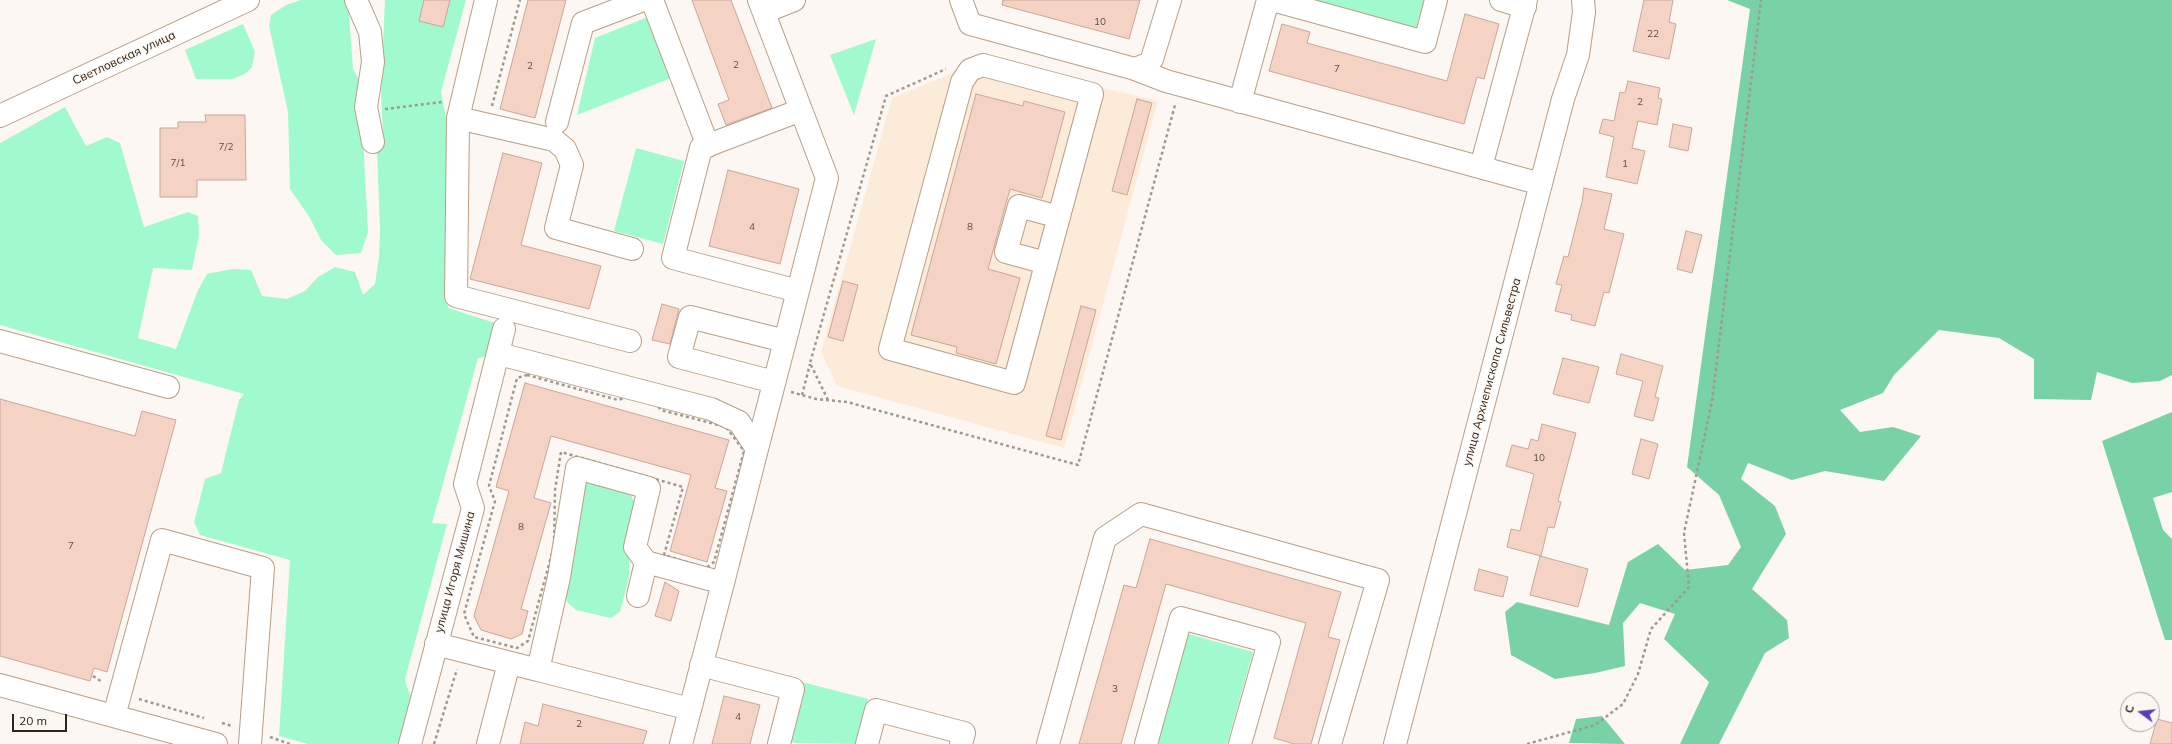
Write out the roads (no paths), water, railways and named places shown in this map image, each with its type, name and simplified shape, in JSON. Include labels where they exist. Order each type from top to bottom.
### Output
[{"type":"street","name":"Светловская улица","points":[[0,116],[248,0]]},
{"type":"street","points":[[356,0],[370,32],[373,62],[366,107],[373,142]]},
{"type":"street","points":[[486,0],[458,118],[456,296],[630,341]]},
{"type":"street","points":[[557,122],[583,23],[643,0]]},
{"type":"street","points":[[652,0],[708,146]]},
{"type":"street","points":[[681,744],[827,178],[762,6],[794,0]]},
{"type":"street","points":[[961,0],[970,24],[1135,69],[1166,81],[1240,102],[1541,184]]},
{"type":"street","points":[[1135,69],[1148,64],[1152,59],[1170,0]]},
{"type":"street","points":[[1240,102],[1268,0]]},
{"type":"street","points":[[1272,0],[1425,42],[1436,0]]},
{"type":"street","points":[[1481,167],[1526,3],[1501,0]]},
{"type":"street","name":"улица Архиепископа Сильвестра","points":[[1395,744],[1563,99],[1578,55],[1584,12],[1583,0]]},
{"type":"street","points":[[1086,92],[1087,84],[1096,59]]},
{"type":"street","points":[[990,66],[1092,94],[1059,217],[1014,383],[890,349],[965,75],[976,67],[990,66]]},
{"type":"street","points":[[798,291],[673,258],[701,148],[801,110]]},
{"type":"street","points":[[458,118],[554,140],[565,149],[572,165],[556,228],[632,249]]},
{"type":"street","points":[[1046,263],[1006,252],[1008,244],[1019,206],[1059,217]]},
{"type":"street","points":[[774,382],[679,357],[688,324],[690,317],[785,342]]},
{"type":"street","name":"улица Игоря Мишина","points":[[410,744],[473,508],[466,484],[504,329]]},
{"type":"street","points":[[0,341],[168,387]]},
{"type":"street","points":[[498,354],[711,409],[739,422],[758,449]]},
{"type":"street","points":[[538,670],[559,577],[577,468],[649,488],[635,547],[646,562],[723,583]]},
{"type":"street","points":[[1048,744],[1105,538],[1141,514],[1378,580],[1330,744]]},
{"type":"street","points":[[114,716],[162,540],[263,568],[251,738]]},
{"type":"street","points":[[638,596],[646,562]]},
{"type":"street","points":[[1146,744],[1181,618],[1269,642],[1240,744]]},
{"type":"street","points":[[436,644],[469,644],[509,663],[690,709]]},
{"type":"street","points":[[488,744],[509,663]]},
{"type":"street","points":[[701,665],[793,689],[779,744]]},
{"type":"street","points":[[0,685],[216,744]]},
{"type":"street","points":[[868,744],[876,710],[964,733],[961,744]]}]
